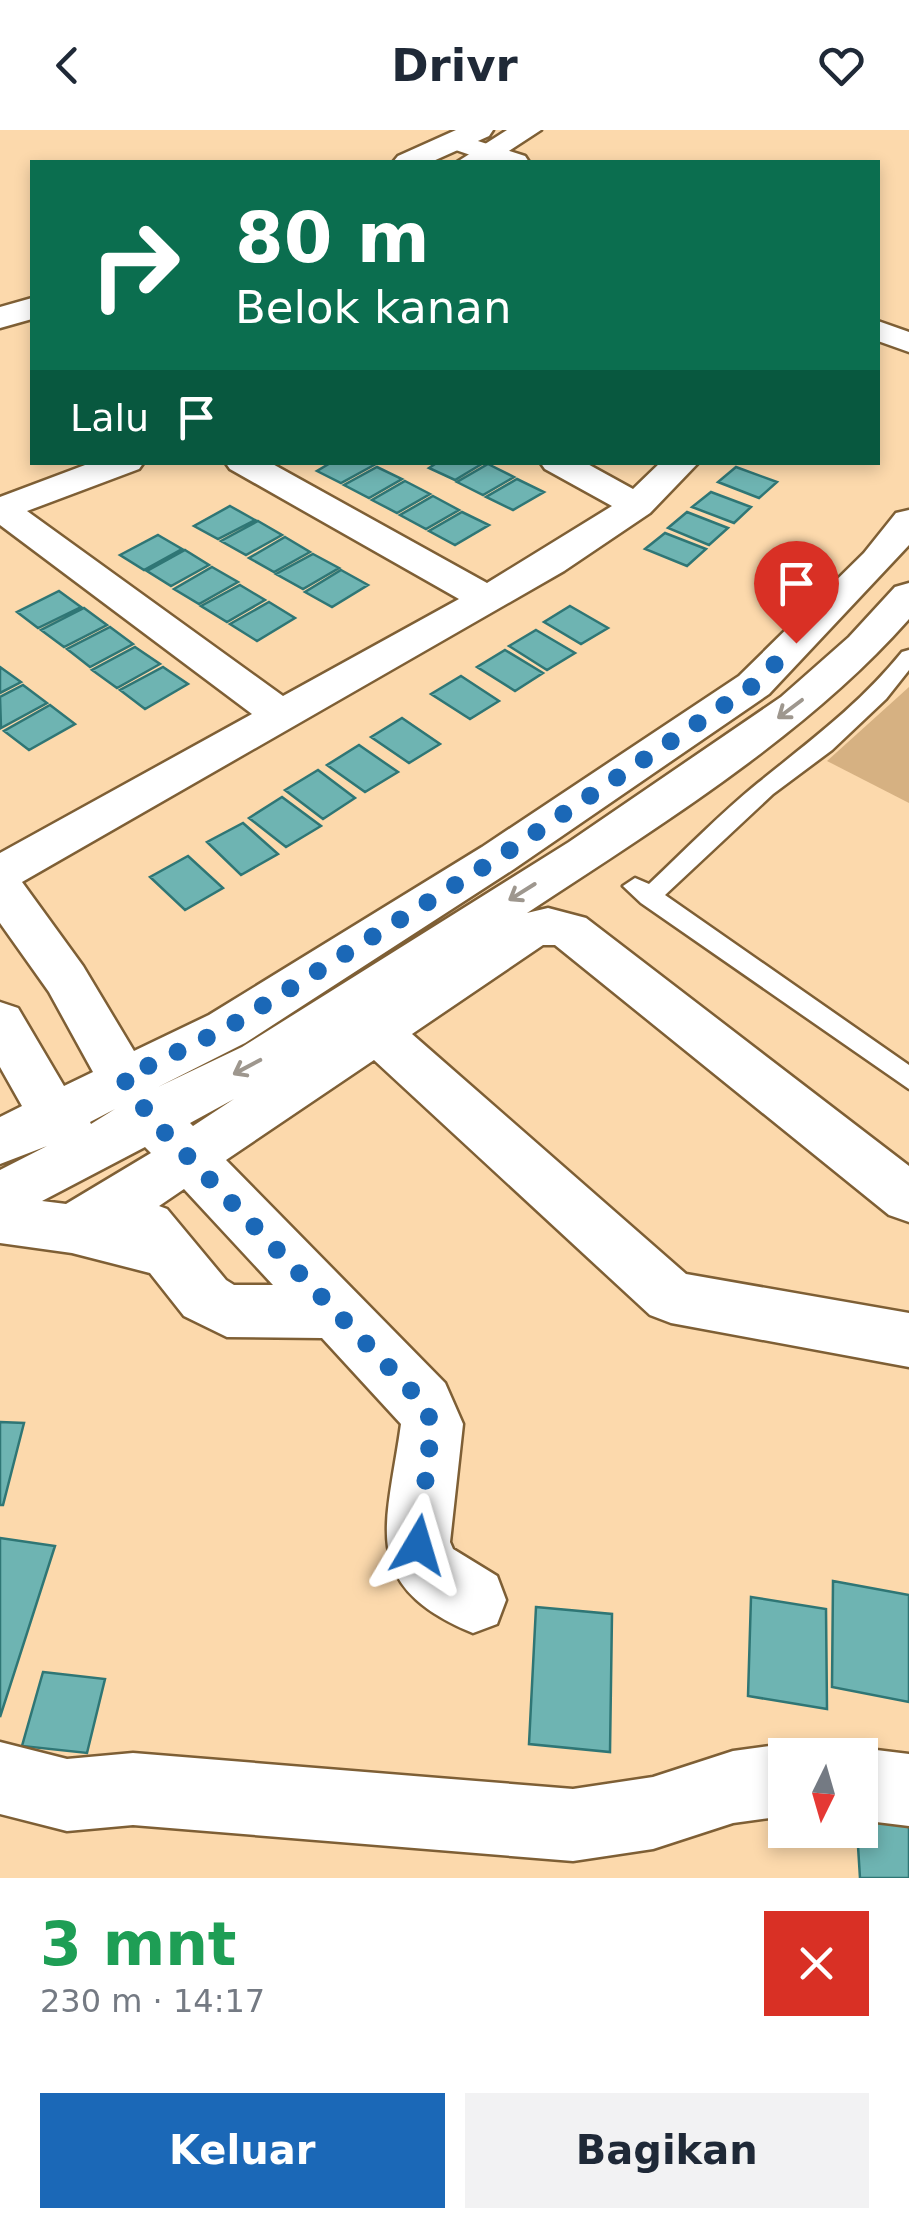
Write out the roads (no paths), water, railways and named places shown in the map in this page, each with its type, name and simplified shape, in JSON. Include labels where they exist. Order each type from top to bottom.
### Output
[{"type":"street","points":[[462,154],[527,130]]},
{"type":"street","points":[[880,307],[909,319]]},
{"type":"street","points":[[0,318],[30,309]]},
{"type":"street","points":[[880,331],[909,343]]},
{"type":"street","points":[[0,348],[30,338]]},
{"type":"street","points":[[1,509],[120,465]]},
{"type":"street","points":[[247,465],[490,600]]},
{"type":"street","points":[[563,465],[636,505]]},
{"type":"street","points":[[473,1600],[430,1572],[418,1545],[432,1424],[423,1403],[154,1118],[66,979],[7,865],[284,717],[490,600],[636,505],[679,465]]},
{"type":"street","points":[[1,509],[284,717]]},
{"type":"street","points":[[72,1229],[126,1199],[154,1118],[227,1028],[498,858],[754,685],[909,521]]},
{"type":"street","points":[[154,1118],[260,1061],[584,854],[796,706],[886,651],[909,595]]},
{"type":"street","points":[[817,622],[886,651]]},
{"type":"street","points":[[0,1142],[154,1118],[378,1033],[529,930],[548,926],[569,930],[909,1198]]},
{"type":"street","points":[[0,1022],[68,1133],[205,1298],[227,1311],[334,1312]]},
{"type":"street","points":[[378,1033],[671,1297],[909,1340]]},
{"type":"street","points":[[68,1133],[5,1210],[167,1252]]},
{"type":"street","points":[[0,1778],[67,1795],[133,1789],[573,1825],[653,1813],[733,1787],[768,1782]]},
{"type":"street","points":[[878,1786],[909,1790]]},
{"type":"lane","points":[[886,651],[879,694],[824,745],[642,892],[909,1079]]}]
